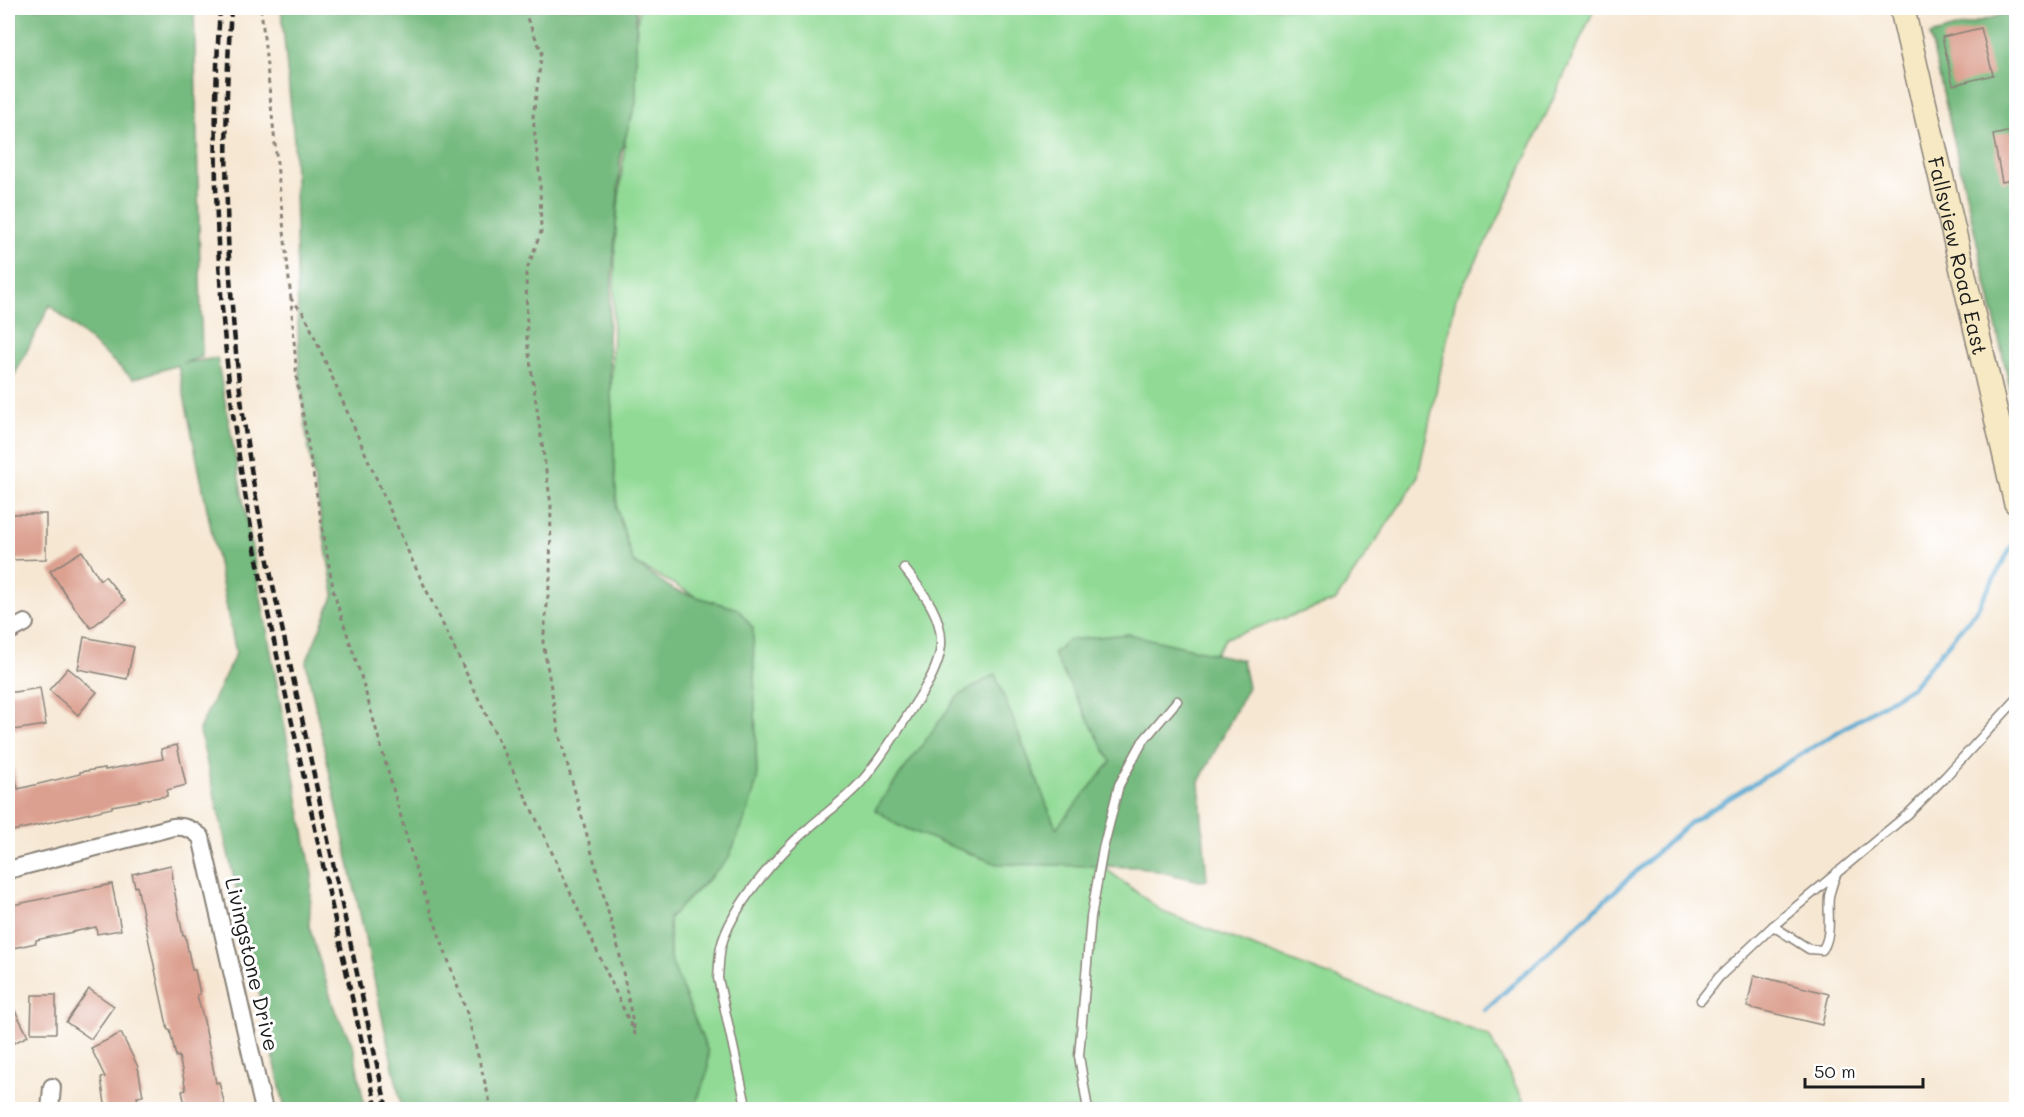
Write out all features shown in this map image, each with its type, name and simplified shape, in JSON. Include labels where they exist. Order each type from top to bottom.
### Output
[{"type":"street","name":"Fallsview Road East","points":[[1902,8],[2016,502]]},
{"type":"street","points":[[8,632],[25,623]]},
{"type":"street","name":"Livingstone Drive","points":[[8,870],[184,826],[201,837],[264,1110]]},
{"type":"street","points":[[50,1110],[52,1087]]},
{"type":"lane","points":[[747,1110],[718,978],[722,944],[733,918],[754,886],[808,828],[839,804],[862,781],[897,734],[932,678],[941,644],[935,615],[927,599],[904,568]]},
{"type":"lane","points":[[1701,1000],[1719,977],[1773,926],[1908,814],[2016,700]]},
{"type":"lane","points":[[1088,1110],[1079,1056],[1091,917],[1103,849],[1119,785],[1143,741],[1177,701]]},
{"type":"lane","points":[[1773,926],[1809,949],[1822,950],[1828,933],[1830,893],[1837,872]]},
{"type":"path","points":[[8,8],[8,19]]},
{"type":"path","points":[[261,8],[291,299],[297,381],[334,594],[361,676],[416,870],[467,1013],[492,1110]]},
{"type":"path","points":[[291,299],[304,315],[411,558],[543,833],[635,1035],[619,951],[559,734],[543,642],[550,578],[551,505],[527,340],[526,272],[541,232],[540,180],[533,117],[542,52],[525,14],[526,8]]},
{"type":"green space","points":[[8,8],[194,8],[202,357],[183,363],[217,358],[312,875],[309,926],[335,1011],[353,1045],[365,1109],[285,1109],[199,729],[236,653],[178,365],[133,379],[50,305],[8,388]]},
{"type":"green space","points":[[281,8],[636,8],[636,103],[621,152],[608,337],[617,509],[633,562],[674,590],[738,609],[753,628],[757,780],[748,812],[728,859],[669,918],[670,958],[708,1052],[708,1071],[694,1109],[402,1109],[306,663],[334,594],[306,433],[299,368],[294,140]]},
{"type":"green space","points":[[639,8],[1592,8],[1592,14],[1496,224],[1456,298],[1417,480],[1335,601],[1226,638],[1076,846],[1163,912],[1489,1036],[1528,1109],[683,1109],[670,958],[669,918],[713,875],[753,628],[633,562],[617,509],[611,394],[616,227]]},
{"type":"green space","points":[[2016,11],[2016,414],[1930,35]]},
{"type":"green space","points":[[1128,634],[1242,660],[1248,687],[1199,782],[1207,880],[1200,881],[1140,867],[997,864],[897,825],[875,809],[958,696],[995,674],[1056,828],[1111,762],[1053,654],[1068,640]]},
{"type":"building","points":[[1981,28],[1993,75],[1953,85],[1942,37]]},
{"type":"building","points":[[2016,130],[2016,179],[2002,182],[1993,135]]},
{"type":"building","points":[[8,514],[46,514],[46,559],[8,560]]},
{"type":"building","points":[[82,551],[100,580],[105,576],[125,601],[91,628],[50,571]]},
{"type":"building","points":[[84,637],[134,647],[127,679],[78,669]]},
{"type":"building","points":[[68,668],[97,692],[78,715],[49,690]]},
{"type":"building","points":[[40,688],[46,725],[13,730],[8,693]]},
{"type":"building","points":[[177,745],[186,785],[167,790],[167,796],[112,806],[112,808],[8,832],[8,766],[13,766],[18,789],[80,774],[80,772],[105,768],[105,770],[163,759],[161,749]]},
{"type":"building","points":[[171,865],[183,936],[185,935],[192,970],[195,970],[200,994],[197,995],[216,1083],[219,1082],[225,1106],[208,1110],[186,1110],[182,1091],[186,1090],[179,1056],[176,1057],[170,1030],[168,1030],[137,886],[135,887],[132,874]]},
{"type":"building","points":[[112,884],[121,930],[97,934],[96,927],[36,940],[36,943],[13,948],[8,923],[8,906]]},
{"type":"building","points":[[1754,975],[1829,994],[1822,1025],[1747,1007]]},
{"type":"building","points":[[89,989],[114,1006],[91,1039],[66,1022]]},
{"type":"building","points":[[32,995],[56,995],[56,1033],[31,1033]]},
{"type":"building","points":[[8,997],[28,1036],[14,1043],[12,1038],[8,1041]]},
{"type":"building","points":[[121,1033],[138,1067],[143,1096],[137,1097],[140,1110],[106,1110],[101,1078],[105,1077],[91,1048]]},
{"type":"waterway","points":[[1485,1010],[1689,823],[1913,686],[1977,609],[2013,544],[2016,531]]},
{"type":"railway","points":[[220,8],[216,99],[218,236],[228,372],[240,464],[265,601],[377,1110]]},
{"type":"railway","points":[[231,8],[226,144],[228,236],[238,372],[249,458],[273,587],[387,1110]]}]
